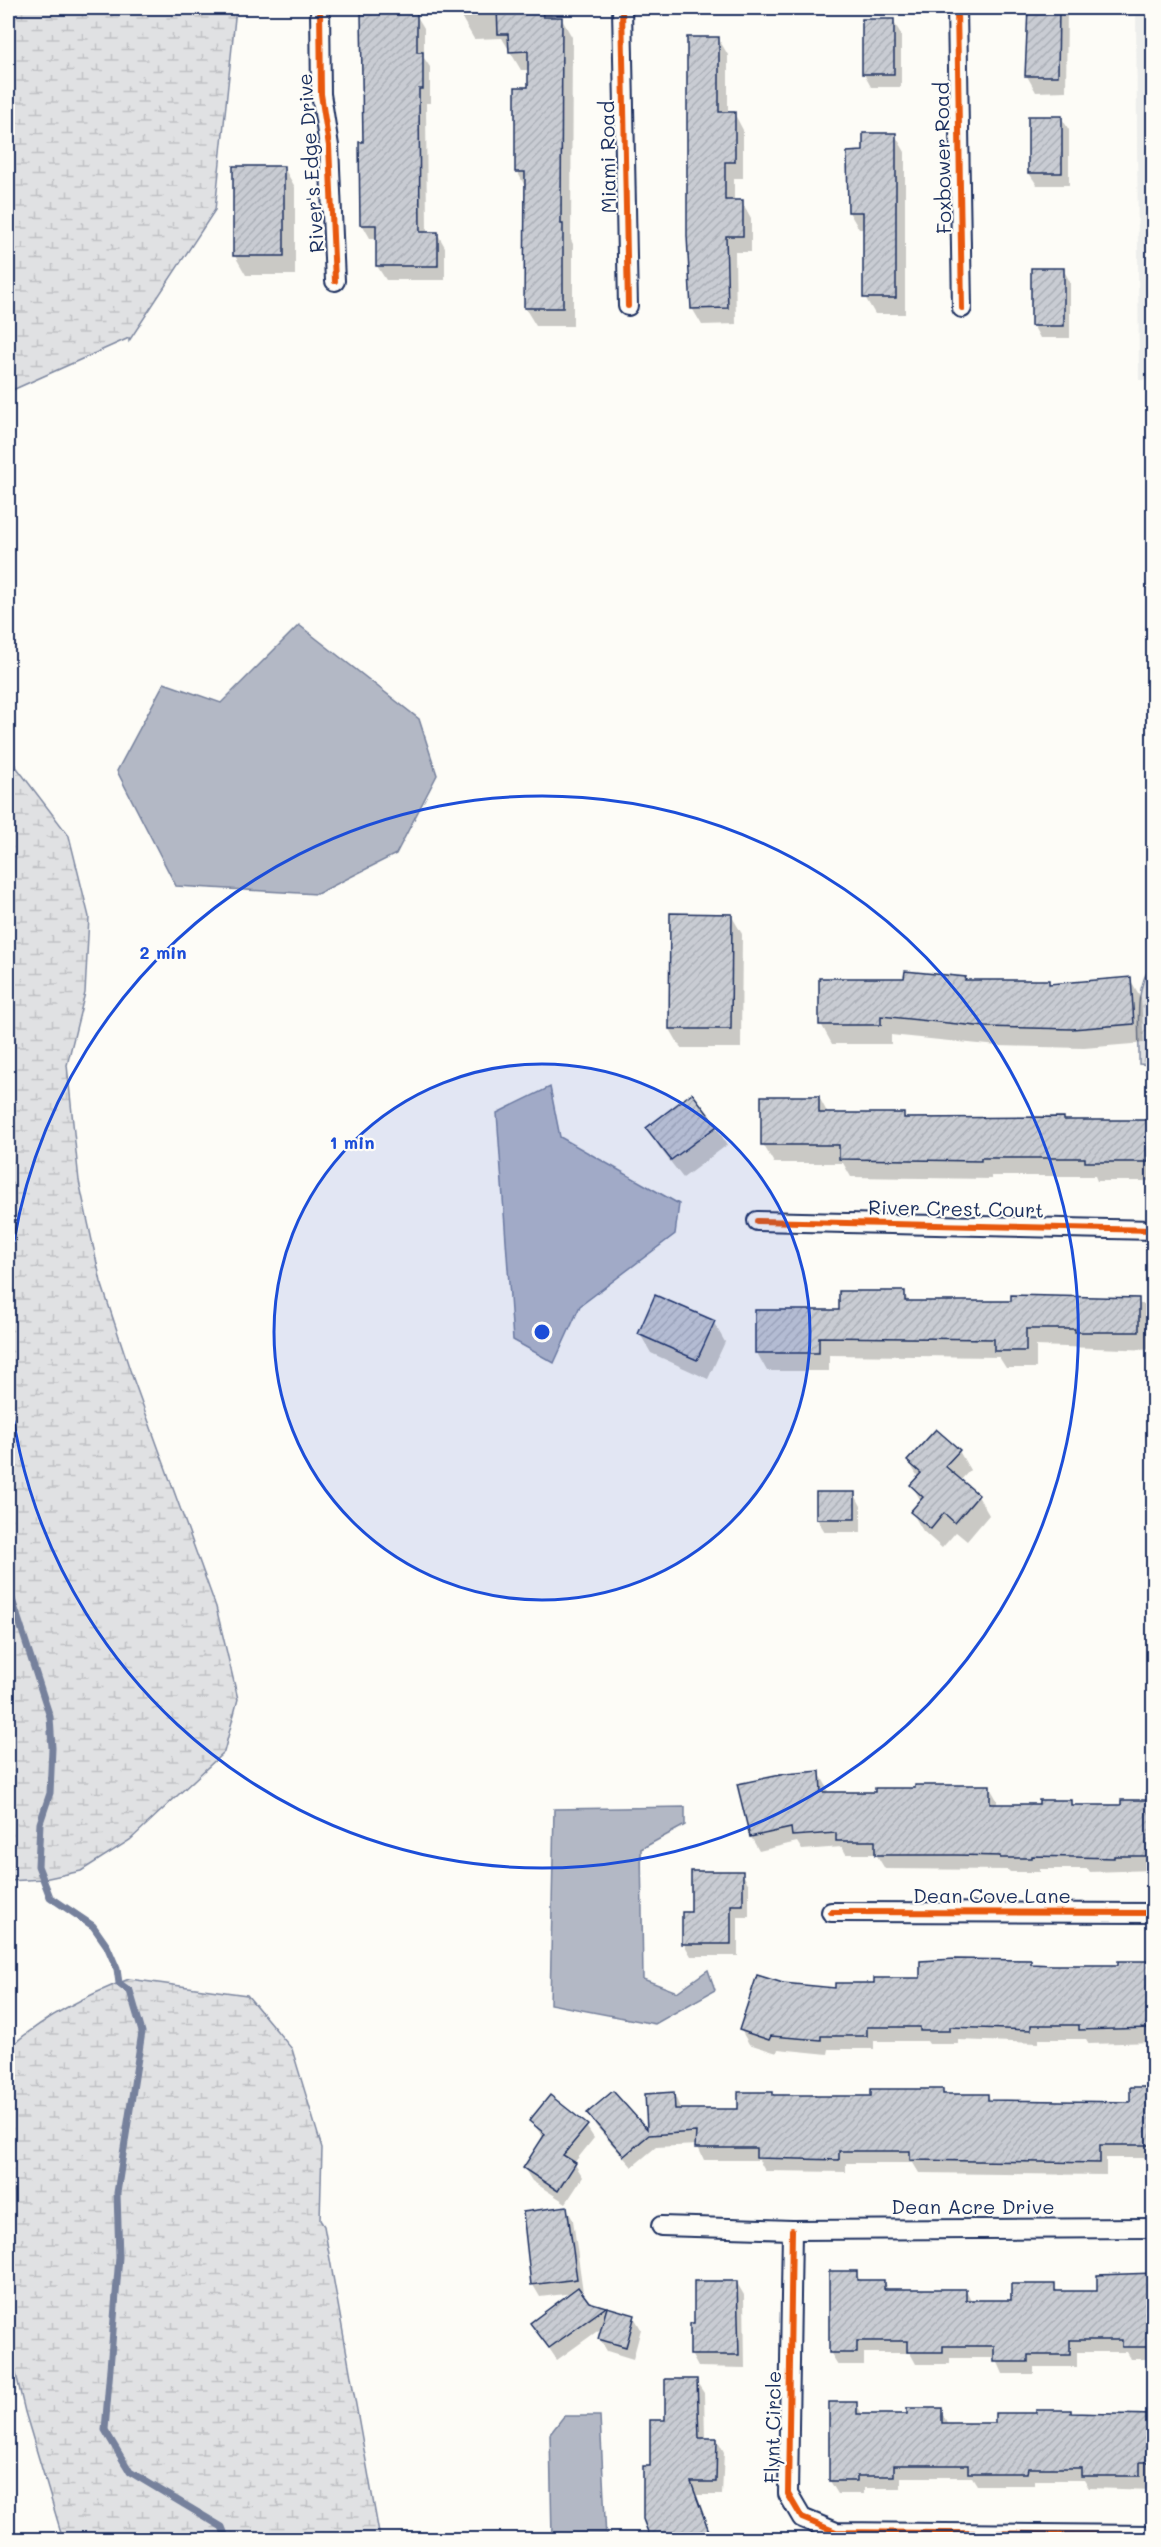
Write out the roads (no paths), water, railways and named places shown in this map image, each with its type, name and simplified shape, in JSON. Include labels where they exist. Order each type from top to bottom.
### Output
[{"type":"street","name":"River's Edge Drive","points":[[320,8],[321,94],[329,146],[335,281]]},
{"type":"street","name":"Miami Road","points":[[622,8],[628,306]]},
{"type":"street","name":"Foxbower Road","points":[[957,8],[963,308]]},
{"type":"street","name":"River Crest Court","points":[[757,1221],[1154,1230]]},
{"type":"street","name":"Dean Cove Lane","points":[[831,1912],[1154,1913]]},
{"type":"street","name":"Dean Acre Drive","points":[[661,2226],[792,2230],[1154,2228]]},
{"type":"street","name":"Flynt Circle","points":[[792,2230],[788,2494],[802,2518],[836,2532],[1154,2535]]},
{"type":"waterway","points":[[8,1587],[50,1717],[52,1748],[50,1793],[40,1823],[38,1866],[50,1897],[93,1926],[107,1946],[117,1969],[119,1983],[130,1991],[142,2032],[117,2193],[119,2257],[105,2430],[130,2472],[222,2527],[227,2540]]}]
